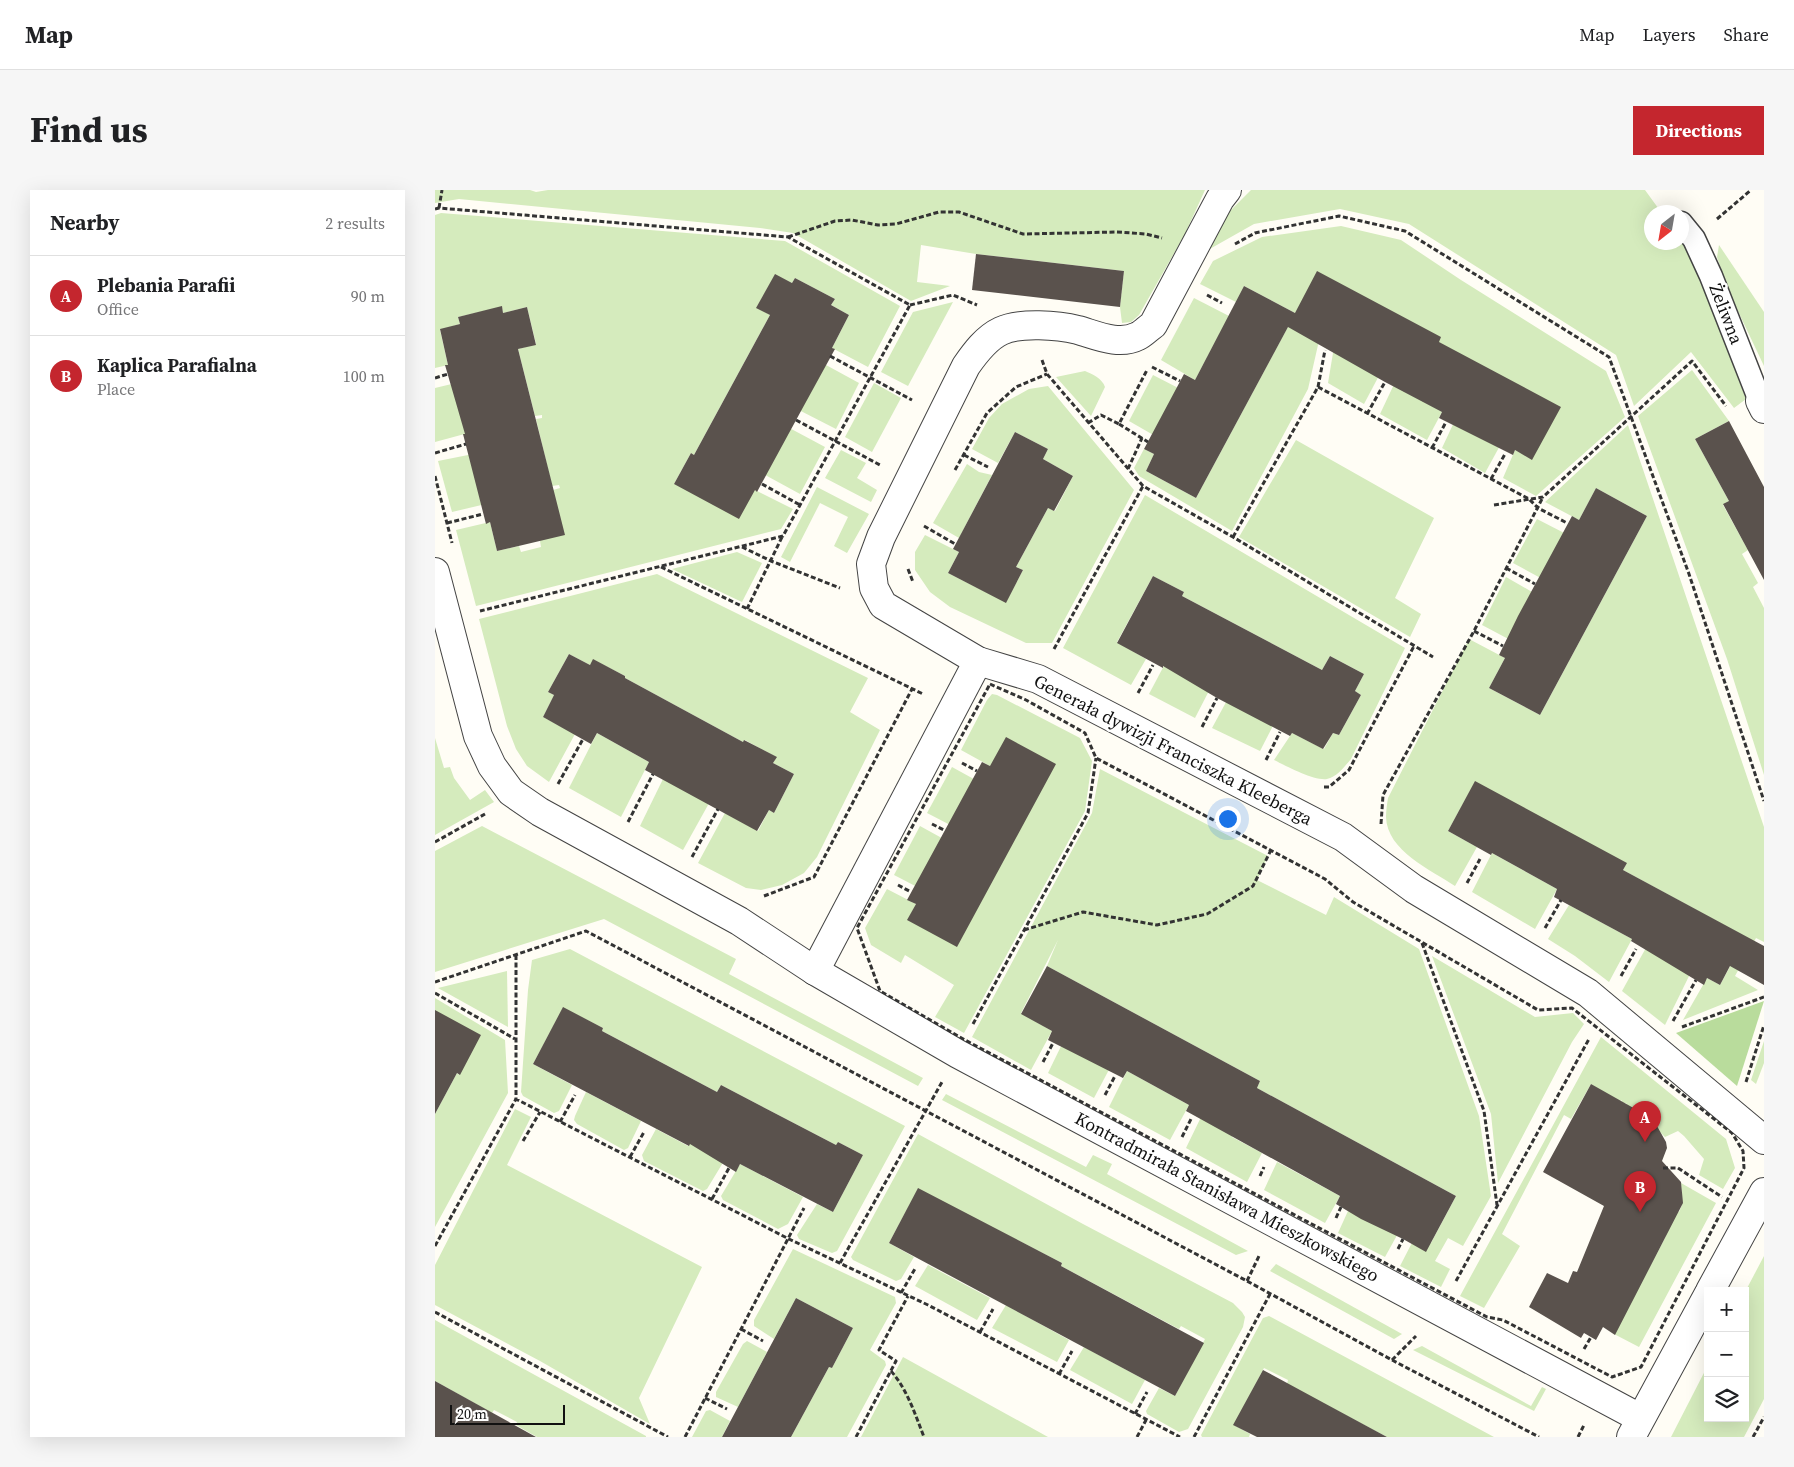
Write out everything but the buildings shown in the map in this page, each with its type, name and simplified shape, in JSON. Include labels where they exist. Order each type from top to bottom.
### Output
[{"type":"street","points":[[883,605],[874,588],[871,564],[881,537],[966,366],[978,349],[1001,331],[1030,326],[1076,329],[1101,337],[1124,340],[1138,336],[1153,325],[1220,199],[1227,190]]},
{"type":"street","name":"Kontradmirała Stanisława Mieszkowskiego","points":[[437,584],[478,736],[492,766],[511,792],[540,812],[739,921],[815,971],[1444,1304],[1636,1428]]},
{"type":"street","name":"Generała dywizji Franciszka Kleeberga","points":[[883,605],[978,661],[1032,690],[1343,837],[1414,889],[1656,1036],[1764,1140]]},
{"type":"street","points":[[815,971],[963,712],[978,661]]},
{"type":"street","points":[[1712,1287],[1764,1192]]},
{"type":"street","points":[[1636,1428],[1704,1302]]},
{"type":"lane","name":"Żeliwna","points":[[1689,237],[1711,276],[1762,405]]},
{"type":"path","points":[[441,190],[437,209],[788,237],[835,221],[852,220],[878,225],[895,224],[939,212],[959,212],[1023,234],[1117,232],[1146,234],[1164,238],[1179,245],[1190,256]]},
{"type":"path","points":[[1689,217],[1751,190]]},
{"type":"path","points":[[1233,246],[1255,233],[1339,216],[1405,231],[1609,357],[1689,574],[1764,800]]},
{"type":"path","points":[[747,609],[783,536],[910,304],[788,237]]},
{"type":"path","points":[[1030,326],[1047,374],[1143,486],[1233,537],[1433,657]]},
{"type":"path","points":[[1233,537],[1318,387],[1325,350]]},
{"type":"path","points":[[830,356],[941,416]]},
{"type":"path","points":[[1381,828],[1383,795],[1474,631],[1543,497],[1692,361],[1727,408]]},
{"type":"path","points":[[1119,424],[1149,365],[1180,381]]},
{"type":"path","points":[[435,378],[448,374]]},
{"type":"path","points":[[955,471],[987,413],[1017,387],[1047,374]]},
{"type":"path","points":[[1367,414],[1385,382]]},
{"type":"path","points":[[1318,387],[1529,499],[1538,508],[1567,523]]},
{"type":"path","points":[[1088,423],[1101,415],[1148,442]]},
{"type":"path","points":[[796,420],[909,480]]},
{"type":"path","points":[[1431,448],[1446,422]]},
{"type":"path","points":[[1128,469],[1142,438]]},
{"type":"path","points":[[435,453],[466,444]]},
{"type":"path","points":[[1491,479],[1505,454]]},
{"type":"path","points":[[964,455],[988,467]]},
{"type":"path","points":[[762,484],[800,505]]},
{"type":"path","points":[[1032,690],[1143,486]]},
{"type":"path","points":[[1494,505],[1543,497]]},
{"type":"path","points":[[447,523],[483,514]]},
{"type":"path","points":[[920,533],[928,518]]},
{"type":"path","points":[[924,526],[955,544]]},
{"type":"path","points":[[447,620],[783,536]]},
{"type":"path","points":[[741,547],[771,561],[883,605]]},
{"type":"path","points":[[908,561],[908,569],[915,584]]},
{"type":"path","points":[[660,567],[963,712]]},
{"type":"path","points":[[1506,568],[1535,584]]},
{"type":"path","points":[[1474,631],[1503,646]]},
{"type":"path","points":[[1319,787],[1329,787],[1349,770],[1414,646]]},
{"type":"path","points":[[1045,649],[1054,650],[1062,654]]},
{"type":"path","points":[[1145,698],[1137,694],[1153,665]]},
{"type":"path","points":[[840,1263],[961,1047],[1088,813],[1096,758],[1085,733],[1032,690],[990,684],[963,712],[857,928],[880,991],[961,1047]]},
{"type":"path","points":[[757,896],[765,896],[814,877],[912,689]]},
{"type":"path","points":[[1202,728],[1217,698]]},
{"type":"path","points":[[1194,724],[1210,732]]},
{"type":"path","points":[[1257,758],[1265,762],[1280,732]]},
{"type":"path","points":[[555,790],[583,739]]},
{"type":"path","points":[[1096,758],[1325,879],[1353,902],[1538,1010],[1573,1008],[1732,1133],[1743,1151],[1744,1168],[1641,1367],[1612,1377],[1503,1320],[1444,1304]]},
{"type":"path","points":[[624,829],[653,774]]},
{"type":"path","points":[[688,864],[718,810]]},
{"type":"path","points":[[1024,930],[1083,912],[1157,925],[1207,914],[1253,886],[1271,850]]},
{"type":"path","points":[[1465,886],[1480,859]]},
{"type":"path","points":[[1543,931],[1561,900]]},
{"type":"path","points":[[435,982],[586,931],[1539,1437]]},
{"type":"path","points":[[1422,943],[1484,1111],[1497,1206]]},
{"type":"path","points":[[435,1246],[516,1099],[516,955]]},
{"type":"path","points":[[1656,1036],[1696,980]]},
{"type":"path","points":[[435,993],[516,1039]]},
{"type":"path","points":[[1656,1036],[1764,998]]},
{"type":"path","points":[[1736,1115],[1764,1025]]},
{"type":"path","points":[[1392,1360],[1444,1304],[1583,1048]]},
{"type":"path","points":[[560,1122],[575,1095]]},
{"type":"path","points":[[516,1099],[789,1239],[980,1332],[1180,1437]]},
{"type":"path","points":[[523,1141],[540,1112]]},
{"type":"path","points":[[630,1158],[644,1132]]},
{"type":"path","points":[[712,1199],[729,1168]]},
{"type":"path","points":[[1663,1168],[1678,1168],[1727,1200]]},
{"type":"path","points":[[685,1437],[804,1208]]},
{"type":"path","points":[[901,1293],[916,1267]]},
{"type":"path","points":[[1194,1437],[1270,1294]]},
{"type":"path","points":[[855,1437],[896,1361],[879,1350],[908,1296]]},
{"type":"path","points":[[980,1332],[993,1309]]},
{"type":"path","points":[[435,1312],[668,1437]]},
{"type":"path","points":[[741,1329],[763,1341]]},
{"type":"path","points":[[1059,1374],[1071,1351]]},
{"type":"path","points":[[890,1371],[905,1392],[924,1437]]},
{"type":"path","points":[[1135,1414],[1147,1392]]},
{"type":"path","points":[[705,1398],[727,1409]]},
{"type":"path","points":[[1753,1437],[1764,1417]]},
{"type":"path","points":[[1137,1437],[1146,1420]]},
{"type":"green space","points":[[435,190],[530,190],[536,192],[548,190],[1205,190],[1185,234],[1139,315],[1131,322],[1122,323],[1120,307],[1124,271],[976,254],[921,245],[917,282],[950,286],[911,301],[793,233],[760,228],[459,199],[435,203]]},
{"type":"green space","points":[[1251,190],[1645,190],[1656,205],[1644,205],[1644,250],[1688,250],[1746,399],[1734,408],[1691,352],[1634,406],[1616,355],[1409,224],[1340,209],[1254,224],[1208,250],[1229,212]]},
{"type":"green space","points":[[441,213],[785,241],[900,306],[868,367],[832,348],[849,315],[831,305],[835,299],[795,278],[792,283],[775,275],[757,307],[770,315],[694,455],[691,453],[674,484],[755,490],[793,509],[781,529],[476,606],[456,530],[490,522],[497,551],[519,546],[521,552],[541,547],[540,541],[553,490],[560,488],[559,485],[552,486],[536,419],[542,418],[542,415],[535,416],[518,349],[536,344],[527,307],[503,313],[502,307],[458,317],[460,324],[440,330],[448,365],[435,368],[435,215]]},
{"type":"green space","points":[[1341,226],[1401,240],[1606,371],[1625,417],[1536,496],[1503,478],[1515,450],[1532,459],[1295,313],[1244,286],[1236,302],[1200,284],[1213,261],[1262,237]]},
{"type":"green space","points":[[1719,245],[1764,312],[1764,366],[1727,288],[1717,257]]},
{"type":"green space","points":[[1194,298],[1229,316],[1195,380],[1161,360]]},
{"type":"green space","points":[[953,302],[908,386],[881,372],[913,312]]},
{"type":"green space","points":[[1291,321],[1322,338],[1318,345],[1308,389],[1232,531],[1139,476],[1134,468],[1144,449],[1154,454],[1146,471],[1196,498]]},
{"type":"green space","points":[[1337,346],[1382,370],[1364,404],[1328,383],[1333,353]]},
{"type":"green space","points":[[826,365],[859,383],[836,429],[791,406]]},
{"type":"green space","points":[[1692,370],[1729,421],[1695,439],[1729,501],[1723,505],[1748,550],[1742,554],[1758,583],[1753,587],[1764,608],[1764,775],[1727,659],[1638,416]]},
{"type":"green space","points":[[1085,371],[1099,379],[1105,387],[1091,416],[1056,377]]},
{"type":"green space","points":[[1153,375],[1188,393],[1162,440],[1129,421]]},
{"type":"green space","points":[[1397,378],[1442,412],[1427,440],[1380,414]]},
{"type":"green space","points":[[460,382],[472,432],[435,442],[435,388]]},
{"type":"green space","points":[[874,383],[901,398],[872,452],[845,437]]},
{"type":"green space","points":[[1048,386],[1134,490],[1052,643],[1026,643],[950,607],[930,592],[915,570],[915,552],[925,535],[959,552],[948,573],[1006,602],[1023,570],[1016,567],[1048,508],[1055,511],[1073,476],[1043,459],[1048,449],[1015,432],[998,463],[972,449],[989,418],[1002,404],[1029,389]]},
{"type":"green space","points":[[1456,418],[1502,442],[1485,473],[1442,448]]},
{"type":"green space","points":[[782,424],[825,447],[800,494],[756,470]]},
{"type":"green space","points":[[1628,425],[1764,827],[1764,942],[1756,938],[1735,976],[1758,990],[1683,1020],[1707,978],[1720,985],[1746,937],[1623,870],[1626,864],[1475,782],[1448,831],[1477,847],[1455,886],[1402,850],[1388,829],[1386,817],[1388,798],[1469,639],[1505,658],[1489,688],[1540,715],[1647,516],[1596,488],[1579,520],[1545,502]]},
{"type":"green space","points":[[1296,440],[1434,518],[1395,598],[1421,614],[1410,637],[1239,537]]},
{"type":"green space","points":[[841,450],[866,463],[857,478],[877,490],[871,502],[825,478]]},
{"type":"green space","points":[[478,453],[490,503],[452,512],[438,461]]},
{"type":"green space","points":[[967,464],[979,472],[992,475],[959,538],[933,523]]},
{"type":"green space","points":[[817,487],[869,514],[847,553],[834,546],[848,517],[820,503],[790,562],[781,557]]},
{"type":"green space","points":[[1145,495],[1405,648],[1351,759],[1334,776],[1327,779],[1315,778],[1274,760],[1292,733],[1324,749],[1333,733],[1339,735],[1361,695],[1355,691],[1364,674],[1330,656],[1322,670],[1182,596],[1184,592],[1153,576],[1117,642],[1146,659],[1131,685],[1063,648]]},
{"type":"green space","points":[[1537,519],[1570,536],[1546,581],[1513,563]]},
{"type":"green space","points":[[737,552],[762,563],[742,602],[672,569]]},
{"type":"green space","points":[[657,574],[868,678],[850,712],[880,730],[817,857],[804,873],[782,885],[761,890],[746,888],[698,863],[725,813],[758,831],[769,810],[774,813],[794,774],[773,763],[776,757],[745,740],[743,742],[594,660],[590,665],[569,654],[548,692],[554,695],[543,717],[575,734],[549,782],[527,766],[516,749],[507,726],[479,619]]},
{"type":"green space","points":[[1506,577],[1539,596],[1514,642],[1482,625]]},
{"type":"green space","points":[[1167,660],[1212,685],[1195,718],[1149,694]]},
{"type":"green space","points":[[1231,693],[1277,718],[1260,751],[1212,728]]},
{"type":"green space","points":[[992,694],[1080,738],[1092,761],[1085,811],[964,1033],[935,1017],[954,985],[905,955],[901,963],[871,945],[865,928],[887,889],[916,904],[908,920],[990,766],[961,750]]},
{"type":"green space","points":[[597,733],[649,762],[621,817],[569,788]]},
{"type":"green space","points":[[435,738],[444,768],[450,767],[454,778],[470,800],[485,790],[494,802],[435,835]]},
{"type":"green space","points":[[952,767],[981,783],[956,828],[927,813]]},
{"type":"green space","points":[[1100,769],[1268,856],[1257,880],[1326,915],[1334,897],[1419,949],[1479,1116],[1491,1196],[1463,1246],[1448,1238],[1435,1261],[1450,1269],[1441,1287],[1400,1266],[1416,1235],[1431,1243],[1456,1196],[1257,1088],[1260,1081],[1047,966],[1058,940],[1021,1013],[1052,1031],[1031,1070],[972,1037],[1092,813]]},
{"type":"green space","points":[[663,779],[713,796],[683,850],[640,826]]},
{"type":"green space","points":[[482,826],[736,959],[729,974],[923,1078],[918,1086],[604,919],[435,972],[435,851]]},
{"type":"green space","points":[[920,826],[949,842],[923,890],[894,875]]},
{"type":"green space","points":[[1492,853],[1557,889],[1535,929],[1472,892]]},
{"type":"green space","points":[[1569,905],[1632,939],[1609,982],[1575,956],[1548,939]]},
{"type":"green space","points":[[1647,946],[1692,970],[1665,1025],[1622,991]]},
{"type":"green space","points":[[570,949],[905,1126],[837,1251],[832,1253],[799,1239],[797,1235],[817,1204],[833,1212],[863,1155],[838,1142],[836,1145],[721,1085],[717,1092],[602,1031],[603,1028],[563,1008],[533,1064],[572,1085],[559,1111],[554,1113],[523,1096],[521,1092],[532,960]]},
{"type":"green space","points":[[1432,956],[1535,1017],[1573,1013],[1584,1024],[1572,1042],[1498,1183],[1491,1114]]},
{"type":"green space","points":[[507,971],[508,1027],[438,988]]},
{"type":"green space","points":[[435,998],[505,1040],[508,1093],[435,1227],[435,1114],[457,1073],[459,1075],[435,1010]]},
{"type":"green space","points":[[1764,1001],[1737,1086],[1676,1033]]},
{"type":"green space","points":[[1601,1037],[1726,1139],[1735,1168],[1723,1189],[1699,1175],[1704,1159],[1678,1131],[1665,1137],[1654,1126],[1657,1121],[1650,1117],[1645,1123],[1624,1111],[1627,1104],[1621,1104],[1621,1100],[1616,1108],[1591,1084],[1571,1119],[1564,1115],[1502,1234],[1520,1246],[1484,1308],[1460,1296]]},
{"type":"green space","points":[[1065,1038],[1112,1064],[1094,1098],[1048,1073]]},
{"type":"green space","points":[[1764,1041],[1764,1063],[1756,1084],[1751,1080]]},
{"type":"green space","points":[[1127,1071],[1189,1105],[1170,1140],[1109,1107]]},
{"type":"green space","points":[[586,1092],[641,1121],[628,1148],[624,1150],[577,1124],[574,1120]]},
{"type":"green space","points":[[946,1094],[1086,1167],[1093,1155],[1112,1164],[1107,1174],[1248,1251],[1236,1255],[942,1100]]},
{"type":"green space","points":[[515,1109],[531,1117],[507,1165],[702,1267],[639,1398],[650,1424],[540,1361],[435,1305],[435,1265]]},
{"type":"green space","points":[[1203,1113],[1236,1130],[1232,1137],[1262,1153],[1247,1182],[1186,1148]]},
{"type":"green space","points":[[656,1129],[688,1146],[693,1139],[727,1156],[707,1189],[703,1191],[644,1161],[642,1155]]},
{"type":"green space","points":[[918,1134],[1233,1303],[1242,1312],[1245,1317],[1243,1327],[1188,1429],[1179,1432],[1147,1414],[1146,1411],[1159,1388],[1175,1396],[1205,1339],[1181,1326],[1179,1329],[1061,1266],[1062,1263],[918,1189],[889,1243],[914,1257],[901,1279],[896,1281],[853,1260],[851,1257]]},
{"type":"green space","points":[[1277,1162],[1340,1196],[1325,1223],[1264,1190]]},
{"type":"green space","points":[[740,1164],[803,1197],[788,1224],[778,1229],[723,1200],[721,1196]]},
{"type":"green space","points":[[1681,1183],[1716,1203],[1639,1347],[1614,1334],[1665,1238],[1674,1209],[1679,1212],[1682,1205],[1678,1202],[1682,1192]]},
{"type":"green space","points":[[1348,1211],[1401,1228],[1385,1257],[1338,1233]]},
{"type":"green space","points":[[793,1249],[895,1297],[896,1303],[870,1350],[885,1361],[886,1365],[847,1437],[791,1437],[829,1367],[832,1368],[853,1328],[796,1298],[774,1339],[754,1326],[754,1320]]},
{"type":"green space","points":[[1764,1256],[1764,1399],[1744,1437],[1671,1437],[1704,1373],[1704,1422],[1749,1422],[1748,1287]]},
{"type":"green space","points":[[1276,1264],[1402,1334],[1394,1339],[1270,1271]]},
{"type":"green space","points":[[928,1265],[990,1298],[977,1320],[915,1286]]},
{"type":"green space","points":[[1006,1305],[1069,1340],[1057,1362],[992,1328]]},
{"type":"green space","points":[[1269,1316],[1494,1437],[1387,1437],[1287,1384],[1288,1380],[1264,1368],[1234,1425],[1250,1434],[1249,1437],[1202,1437],[1201,1435],[1263,1318]]},
{"type":"green space","points":[[435,1320],[646,1437],[537,1437],[516,1425],[517,1422],[494,1410],[492,1413],[435,1381]]},
{"type":"green space","points":[[747,1341],[767,1352],[738,1407],[716,1397],[716,1392],[743,1344]]},
{"type":"green space","points":[[1422,1346],[1531,1406],[1542,1387],[1546,1389],[1534,1411],[1413,1350]]},
{"type":"green space","points":[[1084,1347],[1145,1380],[1132,1404],[1070,1370]]},
{"type":"green space","points":[[903,1357],[1048,1437],[861,1437]]},
{"type":"green space","points":[[710,1410],[730,1421],[722,1437],[692,1437],[706,1411]]},
{"type":"place","name":"Plebania Parafii","points":[[1645,1142]]},
{"type":"place","name":"Kaplica Parafialna","points":[[1640,1212]]}]
